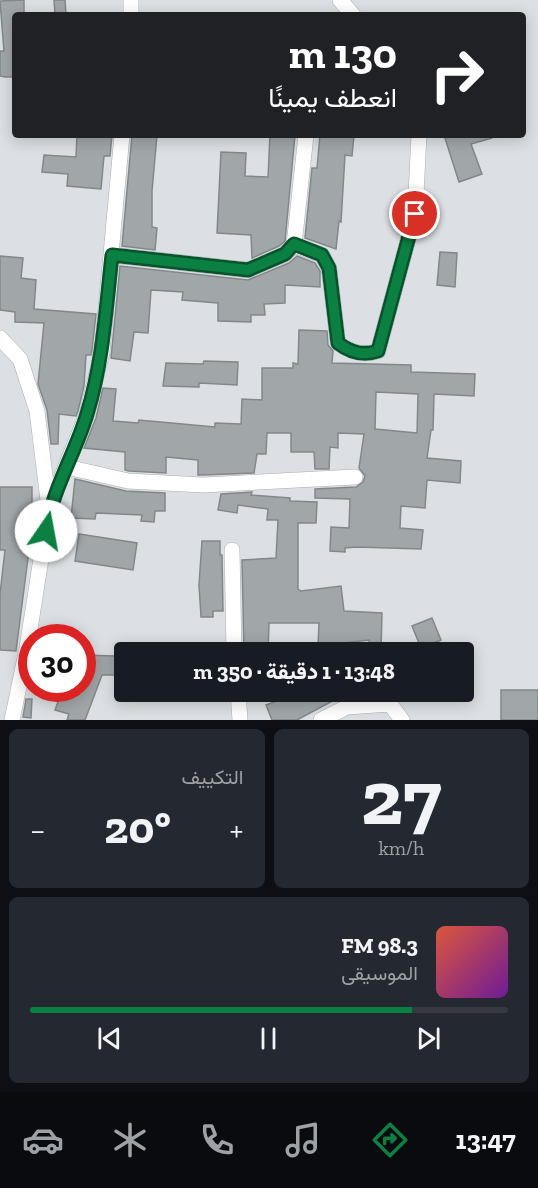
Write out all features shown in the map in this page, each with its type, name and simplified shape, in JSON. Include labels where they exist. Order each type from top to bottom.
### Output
[{"type":"street","points":[[340,0],[350,12]]},
{"type":"street","points":[[12,720],[27,648],[50,508],[87,414],[102,352],[122,138]]},
{"type":"street","points":[[112,255],[248,270],[285,254],[294,244],[306,138]]},
{"type":"street","points":[[294,244],[322,255],[329,268],[338,343],[346,350],[366,355],[378,351],[415,214],[419,138]]},
{"type":"street","points":[[0,338],[20,359],[37,411],[50,508]]},
{"type":"street","points":[[67,467],[128,481],[203,485],[355,477]]},
{"type":"street","points":[[232,550],[234,642]]},
{"type":"street","points":[[239,702],[240,720]]},
{"type":"street","points":[[321,720],[347,708],[390,704],[402,720]]},
{"type":"building","points":[[24,0],[24,12],[12,12],[12,77],[0,76],[0,51],[4,51],[0,1]]},
{"type":"building","points":[[54,0],[65,0],[66,12],[55,12]]},
{"type":"building","points":[[77,138],[112,138],[110,156],[104,156],[101,189],[67,186],[68,174],[42,172],[44,155],[76,157]]},
{"type":"building","points":[[132,138],[157,138],[152,191],[152,227],[157,228],[155,250],[122,246]]},
{"type":"building","points":[[270,138],[295,138],[285,241],[252,258],[251,235],[217,233],[221,152],[246,153],[245,176],[268,177]]},
{"type":"building","points":[[320,138],[354,138],[352,156],[345,155],[341,222],[339,221],[336,249],[305,238],[312,168],[317,168]]},
{"type":"building","points":[[445,138],[492,138],[471,144],[482,174],[459,182]]},
{"type":"building","points":[[440,252],[457,253],[455,287],[437,285]]},
{"type":"building","points":[[0,256],[23,258],[21,278],[36,280],[34,309],[96,314],[92,350],[91,355],[86,355],[84,386],[78,411],[76,416],[59,414],[58,444],[51,444],[47,410],[38,384],[44,323],[15,322],[15,312],[0,310]]},
{"type":"building","points":[[297,256],[315,263],[320,271],[320,287],[285,285],[285,303],[264,304],[265,315],[251,315],[251,322],[218,321],[218,303],[182,300],[183,292],[151,290],[148,333],[134,332],[130,361],[111,358],[120,266],[248,280],[289,263]]},
{"type":"building","points":[[299,330],[327,331],[328,345],[333,351],[332,363],[411,365],[411,372],[475,374],[474,396],[434,394],[433,430],[431,430],[427,458],[461,461],[460,483],[427,480],[425,508],[401,506],[400,528],[423,530],[421,549],[356,547],[345,548],[345,552],[330,551],[331,527],[349,528],[350,499],[315,498],[315,489],[356,487],[363,482],[365,476],[359,468],[364,434],[338,433],[338,448],[330,447],[329,469],[315,469],[314,452],[291,452],[291,433],[267,433],[266,454],[257,454],[254,473],[198,475],[198,460],[166,457],[166,473],[129,471],[125,470],[125,452],[84,448],[96,418],[103,388],[116,389],[113,421],[138,423],[139,420],[215,427],[215,423],[241,424],[242,399],[262,400],[262,368],[293,368],[293,363],[298,364]],"holes":[[[376,392],[418,394],[417,433],[375,429]]]},
{"type":"building","points":[[204,361],[238,362],[237,385],[199,383],[199,387],[163,386],[166,363],[203,364]]},
{"type":"building","points":[[75,479],[126,491],[165,493],[165,511],[155,511],[154,522],[141,521],[142,515],[96,513],[95,519],[71,518]]},
{"type":"building","points":[[0,487],[32,487],[32,527],[16,651],[0,650],[0,594],[5,550],[0,550]]},
{"type":"building","points":[[252,492],[251,495],[290,498],[290,501],[317,502],[316,523],[298,523],[298,589],[301,591],[341,586],[344,611],[382,613],[381,642],[369,642],[369,640],[318,642],[319,623],[269,623],[268,642],[244,642],[242,560],[276,558],[278,520],[267,520],[268,509],[238,505],[237,513],[218,510],[221,494]]},
{"type":"building","points":[[79,534],[137,543],[133,570],[75,561]]},
{"type":"building","points":[[202,541],[220,541],[223,611],[213,611],[213,617],[201,617],[199,585]]},
{"type":"building","points":[[432,618],[441,640],[419,642],[412,626]]},
{"type":"building","points":[[96,655],[114,656],[114,675],[102,675],[96,691]]},
{"type":"building","points":[[501,690],[538,690],[538,720],[501,720]]},
{"type":"building","points":[[26,702],[32,702],[31,718],[23,717]]},
{"type":"building","points":[[58,702],[92,702],[85,720],[67,720],[69,714],[55,710]]},
{"type":"building","points":[[274,702],[330,702],[297,720],[272,720],[266,705]]},
{"type":"route","points":[[46,531],[50,508],[87,414],[97,373],[102,352],[112,255],[248,270],[285,254],[294,244],[322,255],[329,268],[338,343],[346,350],[366,355],[378,351],[415,214]]}]
